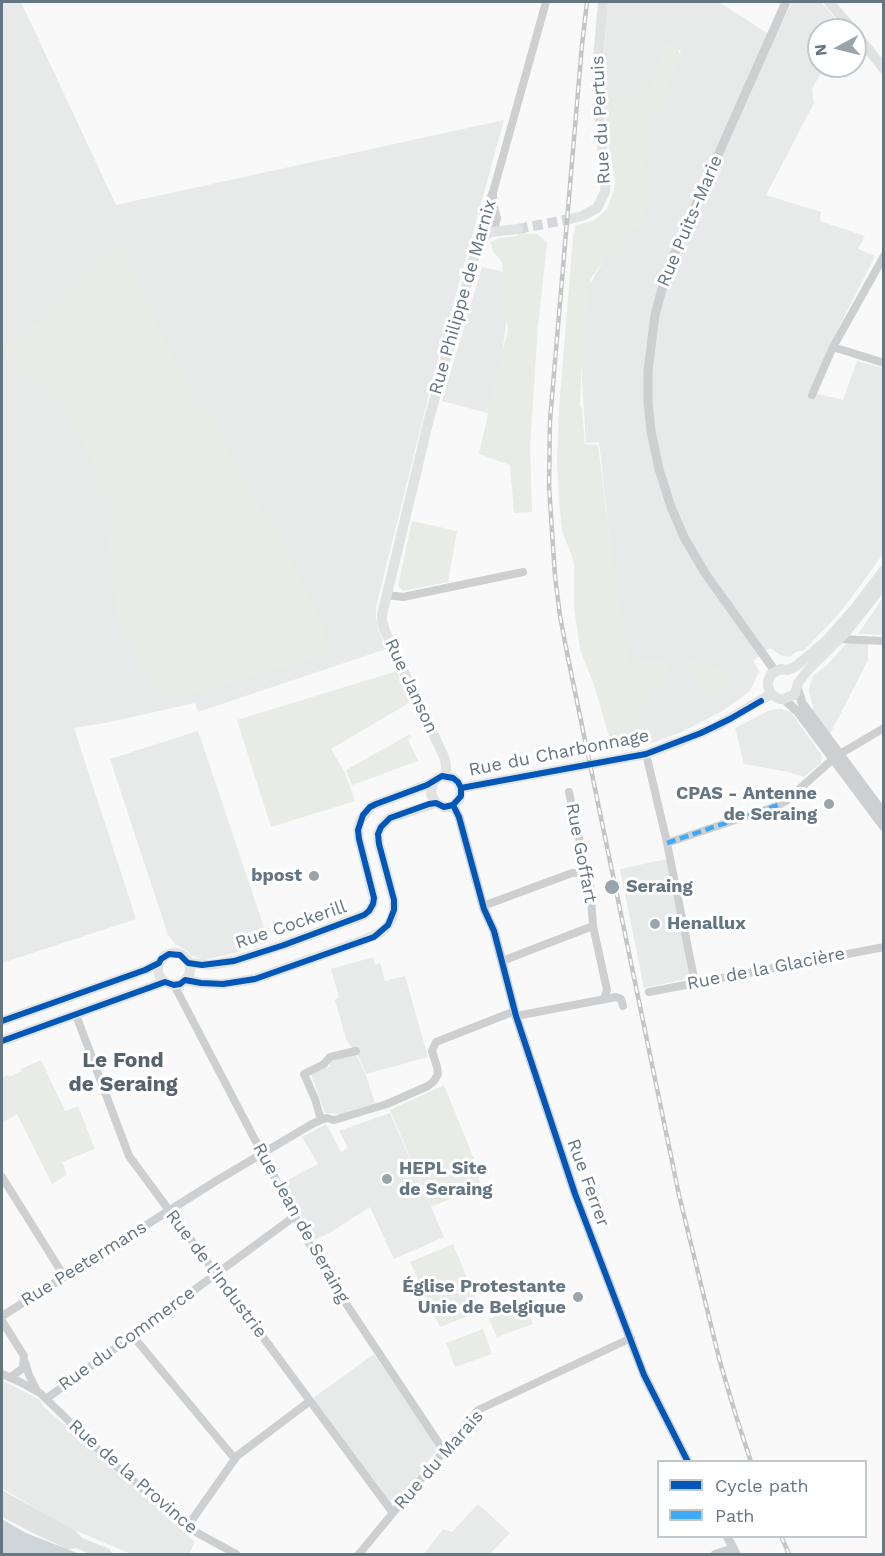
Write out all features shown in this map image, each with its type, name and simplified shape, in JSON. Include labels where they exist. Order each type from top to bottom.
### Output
[{"type":"main road","name":"Rue du Pertuis","points":[[570,219],[597,208],[605,192],[606,177],[600,131],[597,71],[603,2]]},
{"type":"main road","points":[[829,2],[842,18]]},
{"type":"main road","points":[[867,48],[883,67]]},
{"type":"main road","points":[[475,254],[480,242],[491,232],[514,230]]},
{"type":"main road","name":"Rue Philippe de Marnix","points":[[387,595],[429,419],[475,254]]},
{"type":"main road","points":[[788,670],[832,635],[884,570]]},
{"type":"main road","points":[[797,685],[795,676],[788,670],[781,669],[775,671],[768,682],[771,694],[775,697],[784,699],[795,694],[797,685],[808,669],[840,639],[884,584]]},
{"type":"main road","name":"Rue Janson","points":[[387,595],[382,624],[445,759],[447,776]]},
{"type":"main road","name":"Rue du Charbonnage","points":[[461,788],[646,754],[717,726],[771,694]]},
{"type":"main road","points":[[447,776],[456,780],[461,788],[461,796],[453,805],[444,807],[436,803],[431,794],[433,783],[438,778],[447,776]]},
{"type":"main road","name":"Rue Cockerill","points":[[188,963],[210,965],[234,961],[364,915],[369,911],[374,898],[359,839],[360,821],[370,807],[433,783]]},
{"type":"main road","points":[[185,980],[223,984],[255,979],[381,932],[392,918],[394,900],[378,834],[390,818],[436,803]]},
{"type":"main road","points":[[2,1022],[144,970],[159,963],[165,956],[180,955],[188,963],[189,973],[180,984],[169,984],[2,1041]]},
{"type":"main road","points":[[159,963],[159,974],[169,984]]},
{"type":"main road","points":[[2,1497],[71,1535],[79,1543]]},
{"type":"main road","points":[[2,1510],[69,1543],[79,1543],[106,1554]]},
{"type":"street","name":"Rue Philippe de Marnix","points":[[475,254],[486,207],[493,192],[546,2]]},
{"type":"street","name":"Rue Puits-Marie","points":[[775,671],[705,573],[676,521],[662,483],[654,448],[649,416],[648,379],[653,326],[667,270],[786,2]]},
{"type":"street","points":[[482,224],[491,232],[495,226],[493,192]]},
{"type":"street","points":[[496,215],[514,230]]},
{"type":"street","points":[[812,395],[833,347],[884,256]]},
{"type":"street","points":[[833,347],[884,363]]},
{"type":"street","points":[[387,595],[403,597],[523,572]]},
{"type":"street","points":[[840,639],[884,641]]},
{"type":"street","points":[[797,685],[802,703],[884,827]]},
{"type":"street","points":[[784,699],[837,756],[884,814]]},
{"type":"street","points":[[667,843],[782,804],[837,756],[884,728]]},
{"type":"street","points":[[646,754],[667,843],[695,983]]},
{"type":"street","name":"Rue Goffart","points":[[502,961],[593,926],[590,884],[588,877],[583,873],[585,866],[569,792]]},
{"type":"street","points":[[453,805],[459,817],[483,906],[572,873],[583,873]]},
{"type":"street","name":"Rue Ferrer","points":[[483,906],[492,925],[516,1014],[575,1194],[647,1382],[687,1460]]},
{"type":"street","points":[[593,926],[607,990],[604,999]]},
{"type":"street","name":"Rue de la Glacière","points":[[649,992],[884,947]]},
{"type":"street","name":"Rue Jean de Seraing","points":[[169,984],[262,1153],[324,1272],[444,1450]]},
{"type":"street","points":[[516,1014],[619,997],[623,1006]]},
{"type":"street","name":"Rue Peetermans","points":[[2,1316],[262,1153],[321,1120],[327,1118],[334,1120],[387,1104],[431,1084],[438,1074],[432,1051],[436,1042],[516,1014]]},
{"type":"street","name":"Rue de l'Industrie","points":[[76,1015],[127,1152],[393,1513]]},
{"type":"street","points":[[321,1120],[304,1074],[324,1064],[330,1057],[356,1051]]},
{"type":"street","points":[[2,1177],[64,1276]]},
{"type":"street","name":"Rue du Commerce","points":[[46,1399],[294,1216]]},
{"type":"street","name":"Rue de la Province","points":[[2,1321],[22,1354],[37,1391]]},
{"type":"street","points":[[132,1335],[235,1459]]},
{"type":"street","name":"Rue du Marais","points":[[359,1554],[478,1410],[631,1338]]},
{"type":"street","points":[[11,1377],[21,1370],[24,1360]]},
{"type":"street","name":"Rue de la Province","points":[[2,1374],[37,1391],[109,1460],[187,1527],[236,1554]]},
{"type":"street","points":[[187,1527],[235,1459],[310,1401]]},
{"type":"street","points":[[716,1554],[734,1551]]},
{"type":"shaded area","points":[[2,2],[21,2],[116,205],[504,120],[433,378],[376,607],[378,628],[386,649],[198,712],[195,703],[74,728],[136,919],[2,963]]},
{"type":"shaded area","points":[[608,2],[719,2],[775,36],[792,2],[821,2],[835,18],[807,18],[807,78],[818,78],[812,89],[814,103],[766,195],[821,212],[820,221],[865,236],[858,249],[875,256],[833,339],[810,392],[843,400],[857,361],[883,368],[883,554],[836,617],[803,651],[798,651],[789,657],[780,655],[770,648],[753,661],[759,671],[750,691],[724,710],[682,732],[644,746],[615,586],[599,442],[586,443],[580,346],[587,290],[620,229],[635,144],[681,50],[670,51],[647,98],[602,96]]},
{"type":"shaded area","points":[[670,42],[677,46],[680,57],[661,105],[646,123],[645,129],[653,143],[644,160],[651,189],[640,227],[628,233],[607,254],[591,279],[582,349],[580,406],[585,444],[598,445],[614,571],[630,663],[651,659],[663,661],[672,670],[638,706],[646,738],[612,746],[594,685],[580,649],[574,607],[574,566],[562,531],[559,500],[557,461],[559,409],[573,237],[576,225],[593,221],[607,209],[614,190],[615,182],[605,121],[604,95],[647,96],[665,45]]},
{"type":"shaded area","points":[[518,233],[537,234],[547,242],[538,326],[530,447],[532,512],[514,513],[510,465],[479,454],[508,331],[502,262],[493,252],[491,242],[499,238],[517,236]]},
{"type":"shaded area","points":[[121,247],[198,410],[205,410],[300,576],[325,630],[328,654],[199,692],[163,699],[141,667],[117,619],[108,546],[113,501],[100,494],[95,470],[75,423],[53,396],[2,357],[2,347],[43,318],[104,253],[111,248]]},
{"type":"shaded area","points":[[482,267],[513,274],[502,354],[488,413],[442,401]]},
{"type":"shaded area","points":[[412,521],[457,531],[448,582],[403,591],[398,586]]},
{"type":"shaded area","points":[[883,597],[883,635],[858,634],[874,611]]},
{"type":"shaded area","points":[[848,642],[868,643],[868,660],[829,736],[812,713],[809,691],[811,681],[814,675],[828,664]]},
{"type":"shaded area","points":[[691,660],[720,668],[727,673],[732,681],[723,695],[716,699],[687,673],[683,667]]},
{"type":"shaded area","points":[[397,671],[409,703],[331,749],[345,773],[355,801],[271,827],[237,720]]},
{"type":"shaded area","points":[[781,709],[791,712],[822,757],[821,763],[804,777],[744,764],[735,728],[770,710]]},
{"type":"shaded area","points":[[198,731],[269,942],[204,960],[191,955],[175,944],[168,935],[110,759]]},
{"type":"shaded area","points":[[410,734],[412,737],[408,740],[418,761],[352,785],[346,770]]},
{"type":"shaded area","name":"Henallux","points":[[667,859],[691,978],[644,988],[620,869]]},
{"type":"shaded area","points":[[373,957],[375,965],[380,963],[385,981],[405,976],[428,1057],[366,1074],[357,1053],[347,1042],[335,1000],[339,997],[331,969]]},
{"type":"shaded area","points":[[356,1054],[375,1103],[340,1114],[325,1113],[311,1074],[330,1066],[330,1061]]},
{"type":"shaded area","points":[[41,1060],[65,1111],[78,1106],[95,1149],[62,1162],[67,1175],[52,1184],[17,1114],[2,1123],[2,1077],[8,1075],[9,1077]]},
{"type":"shaded area","points":[[444,1085],[474,1159],[481,1186],[431,1207],[390,1110]]},
{"type":"shaded area","name":"HEPL Site de Seraing","points":[[390,1113],[444,1237],[394,1259],[370,1207],[314,1240],[284,1182],[318,1164],[302,1137],[326,1124],[341,1152],[348,1148],[339,1131]]},
{"type":"shaded area","points":[[453,1244],[481,1311],[440,1327],[410,1262]]},
{"type":"shaded area","points":[[525,1305],[533,1324],[497,1337],[489,1319]]},
{"type":"shaded area","points":[[483,1329],[492,1354],[455,1367],[446,1343]]},
{"type":"shaded area","points":[[374,1354],[437,1446],[437,1450],[396,1504],[391,1504],[313,1398]]},
{"type":"shaded area","points":[[2,1382],[40,1400],[43,1406],[195,1542],[189,1554],[131,1554],[65,1526],[2,1488]]},
{"type":"shaded area","points":[[478,1504],[510,1533],[490,1554],[424,1554],[443,1529],[452,1532]]},
{"type":"shaded area","points":[[2,1519],[26,1533],[80,1554],[2,1554]]},
{"type":"tunnel","points":[[518,229],[570,219]]},
{"type":"railway","points":[[587,2],[550,420],[549,486],[555,576],[568,658],[679,1195],[720,1362],[750,1460]]},
{"type":"railway","points":[[782,1538],[789,1554]]},
{"type":"marked path","points":[[667,843],[781,804]]},
{"type":"cycle path","points":[[461,788],[646,754],[701,733],[761,701]]},
{"type":"cycle path","points":[[2,1021],[145,970],[159,963],[169,954],[180,955],[188,963],[202,965],[234,961],[364,915],[369,911],[374,898],[359,839],[358,830],[363,815],[376,804],[427,785],[442,776],[453,778],[458,782],[461,796],[453,805],[444,807],[436,803],[429,804],[390,818],[381,827],[378,834],[379,844],[394,900],[394,910],[388,925],[374,937],[255,979],[223,984],[185,980],[174,985],[165,982],[2,1041]]},
{"type":"cycle path","points":[[453,805],[459,817],[484,909],[494,931],[516,1016],[575,1194],[644,1375],[687,1460]]},
{"type":"place","name":"CPAS - Antenne de Seraing","points":[[829,804]]},
{"type":"place","name":"bpost","points":[[314,876]]},
{"type":"place","name":"Seraing","points":[[612,887]]},
{"type":"place","name":"Henallux","points":[[655,924]]},
{"type":"place","name":"HEPL Site de Seraing","points":[[387,1179]]},
{"type":"place","name":"Église Protestante Unie de Belgique","points":[[578,1297]]},
{"type":"district","name":"Le Fond de Seraing","points":[[123,1073]]}]
